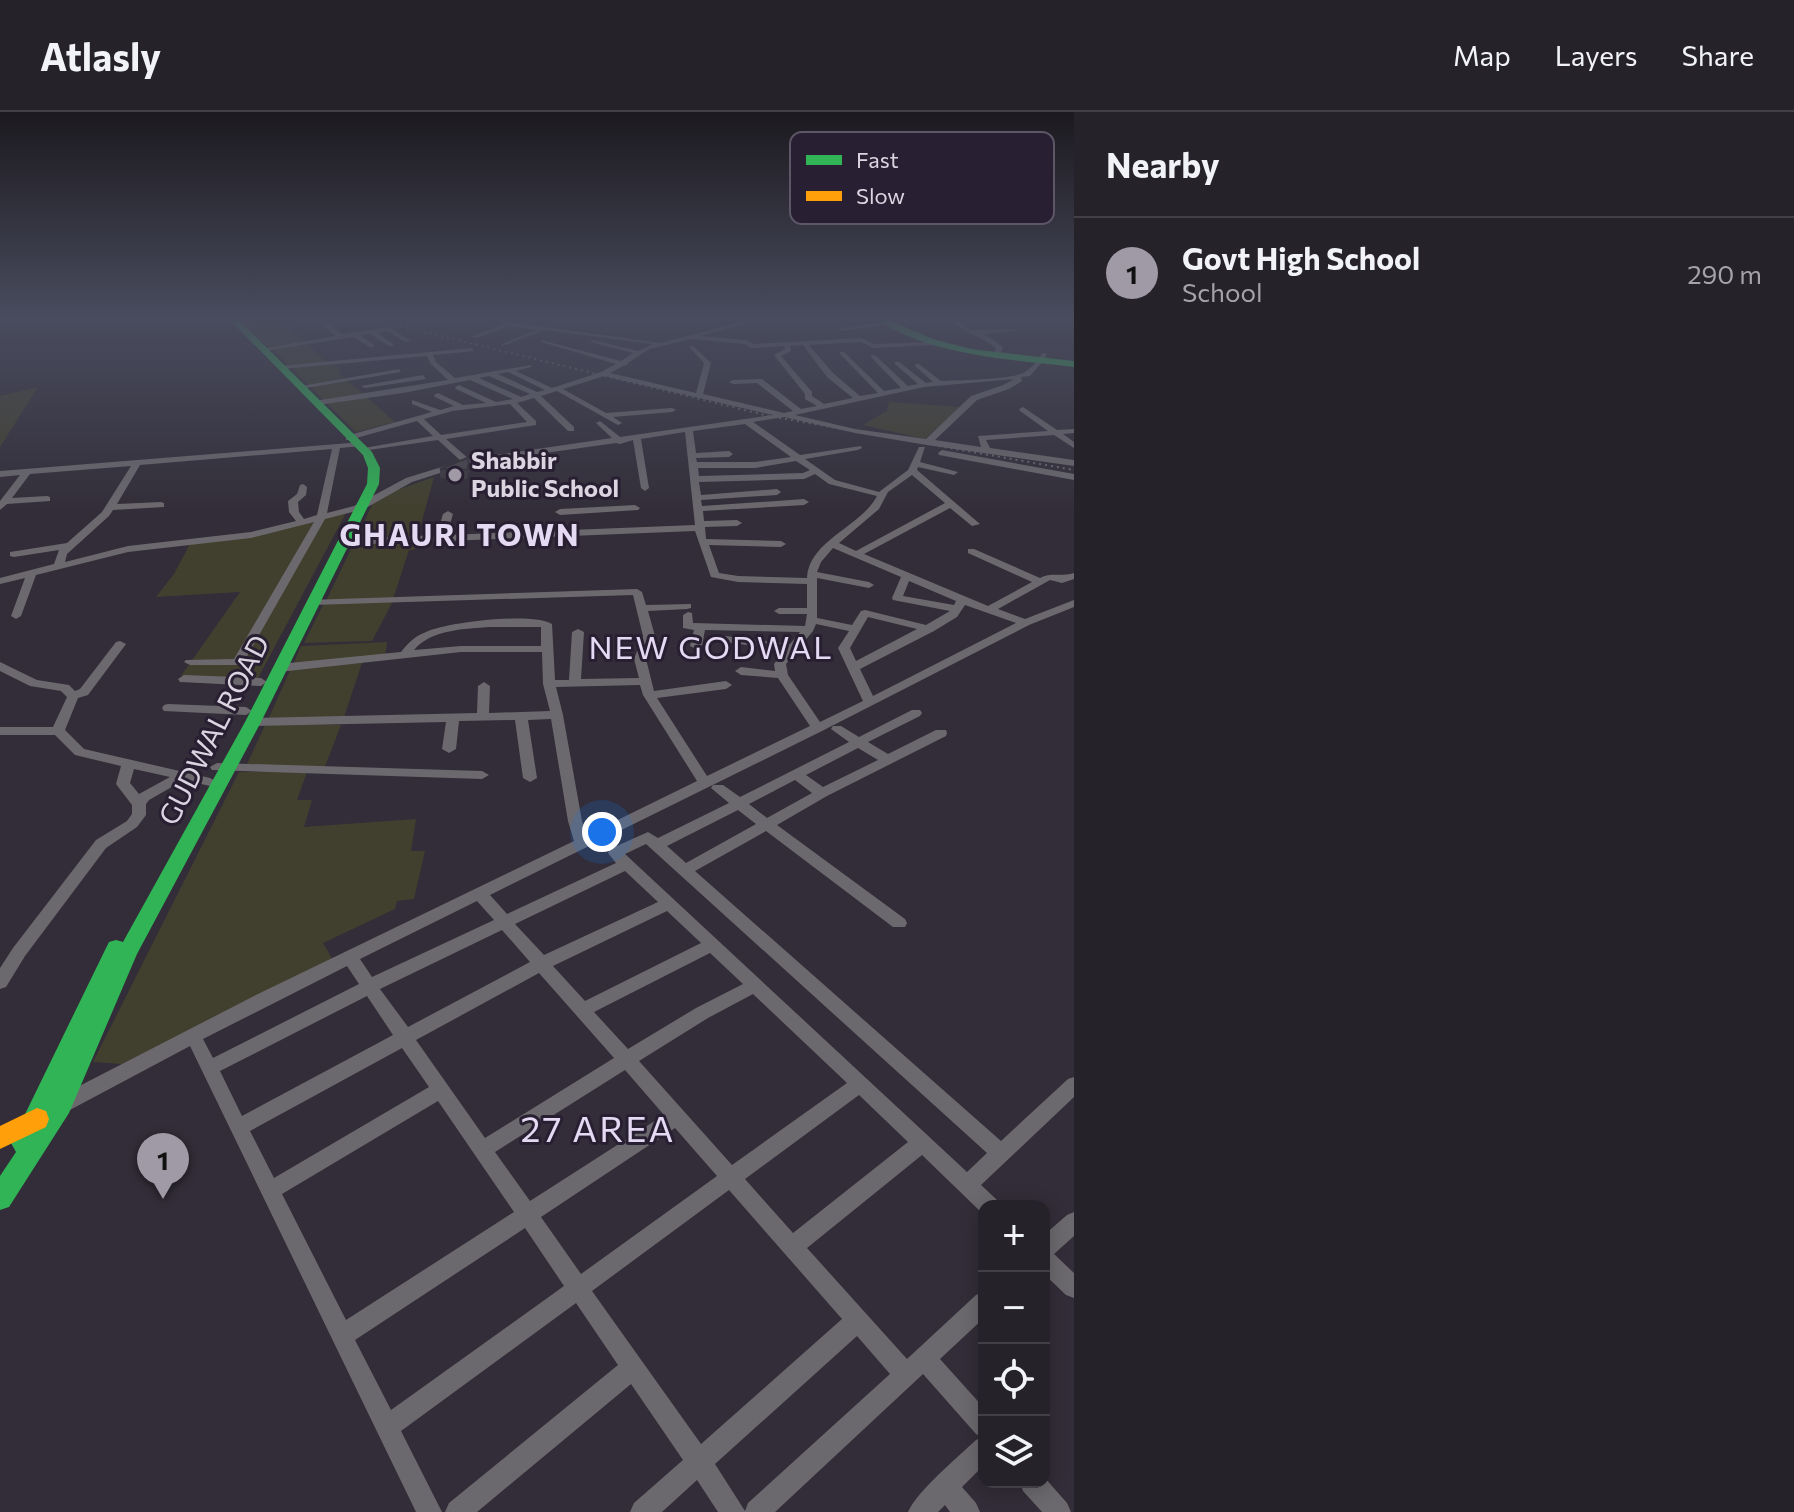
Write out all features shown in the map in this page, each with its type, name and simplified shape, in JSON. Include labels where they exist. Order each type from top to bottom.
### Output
[{"type":"main road","points":[[293,384],[351,445]]},
{"type":"main road","name":"GUDWAL ROAD","points":[[250,717],[261,682],[374,476],[372,461],[351,445],[297,384]]},
{"type":"main road","name":"GUDWAL ROAD","points":[[0,1190],[113,953],[279,668],[345,542],[359,506]]},
{"type":"main road","name":"GUDWAL ROAD","points":[[0,1198],[61,1105],[127,954],[219,772]]},
{"type":"main road","points":[[0,1138],[61,1105]]},
{"type":"street","points":[[300,387],[312,384]]},
{"type":"street","points":[[343,384],[357,397]]},
{"type":"street","points":[[349,389],[369,384]]},
{"type":"street","points":[[317,403],[448,384]]},
{"type":"street","points":[[457,384],[495,404],[569,384]]},
{"type":"street","points":[[0,474],[441,438],[507,430],[533,423],[515,401],[486,384]]},
{"type":"street","points":[[515,384],[535,394],[571,429]]},
{"type":"street","points":[[546,384],[556,388]]},
{"type":"street","points":[[551,384],[618,423]]},
{"type":"street","points":[[649,384],[796,413]]},
{"type":"street","points":[[699,396],[702,384]]},
{"type":"street","points":[[763,384],[802,420],[1074,477]]},
{"type":"street","points":[[801,384],[808,397],[824,407]]},
{"type":"street","points":[[841,384],[860,400]]},
{"type":"street","points":[[873,384],[883,394]]},
{"type":"street","points":[[902,384],[906,388]]},
{"type":"street","points":[[0,581],[150,545],[251,535],[359,506],[409,480],[467,462],[761,419],[928,384]]},
{"type":"street","points":[[818,728],[782,675],[780,664],[811,620],[811,577],[816,561],[876,507],[893,483],[913,467],[924,446],[976,397],[1009,384]]},
{"type":"street","points":[[438,395],[457,411]]},
{"type":"street","points":[[415,402],[433,413],[446,429]]},
{"type":"street","points":[[489,413],[495,404]]},
{"type":"street","points":[[1023,409],[1074,446]]},
{"type":"street","points":[[607,415],[672,410]]},
{"type":"street","points":[[190,662],[238,663],[322,516],[351,445],[433,413],[489,413],[507,430]]},
{"type":"street","points":[[418,418],[467,462]]},
{"type":"street","points":[[761,419],[924,446],[987,450],[1074,463]]},
{"type":"street","points":[[746,421],[838,485],[882,495]]},
{"type":"street","points":[[600,423],[620,442]]},
{"type":"street","points":[[661,423],[674,433]]},
{"type":"street","points":[[717,426],[730,436]]},
{"type":"street","points":[[689,429],[700,526],[715,575],[811,577],[869,585]]},
{"type":"street","points":[[588,430],[602,444]]},
{"type":"street","points":[[987,450],[981,438],[1058,435],[1074,431]]},
{"type":"street","points":[[637,439],[645,488]]},
{"type":"street","points":[[561,440],[568,448]]},
{"type":"street","points":[[691,461],[725,467],[799,460],[858,448]]},
{"type":"street","points":[[691,461],[729,454]]},
{"type":"street","points":[[59,566],[62,553],[94,527],[137,463]]},
{"type":"street","points":[[913,467],[954,472]]},
{"type":"street","points":[[913,467],[975,524]]},
{"type":"street","points":[[695,479],[804,476],[815,471]]},
{"type":"street","points":[[2,504],[27,472]]},
{"type":"street","points":[[1053,473],[1061,488]]},
{"type":"street","points":[[302,522],[294,512],[293,501],[301,495],[303,487]]},
{"type":"street","points":[[0,489],[12,489]]},
{"type":"street","points":[[697,503],[777,492]]},
{"type":"street","points":[[2,504],[47,499]]},
{"type":"street","points":[[697,503],[804,502]]},
{"type":"street","points":[[855,555],[952,503]]},
{"type":"street","points":[[110,507],[161,505]]},
{"type":"street","points":[[560,512],[635,508]]},
{"type":"street","points":[[586,510],[592,532]]},
{"type":"street","points":[[441,539],[448,514]]},
{"type":"street","points":[[345,542],[737,523]]},
{"type":"street","points":[[703,542],[781,544]]},
{"type":"street","points":[[832,544],[959,605]]},
{"type":"street","points":[[14,554],[71,546]]},
{"type":"street","points":[[971,551],[1041,582]]},
{"type":"street","points":[[16,616],[32,573]]},
{"type":"street","points":[[989,610],[1051,576],[1062,580],[1074,576]]},
{"type":"street","points":[[906,577],[897,598],[989,610],[1025,623]]},
{"type":"street","points":[[312,602],[637,592],[649,636],[640,659],[649,695],[711,785],[899,923]]},
{"type":"street","points":[[61,1105],[264,999],[628,819],[711,785],[1025,623],[1074,603]]},
{"type":"street","points":[[854,667],[930,629],[953,615],[959,605]]},
{"type":"street","points":[[642,608],[688,610],[687,626],[700,627],[811,620]]},
{"type":"street","points":[[779,611],[856,629]]},
{"type":"street","points":[[870,702],[844,648],[868,612],[930,629]]},
{"type":"street","points":[[404,656],[408,648],[434,633],[496,624],[546,624],[549,684],[575,821],[582,842]]},
{"type":"street","points":[[696,646],[700,627]]},
{"type":"street","points":[[575,684],[578,632]]},
{"type":"street","points":[[725,639],[793,648]]},
{"type":"street","points":[[58,731],[73,696],[84,692],[120,644]]},
{"type":"street","points":[[279,668],[461,649],[548,649]]},
{"type":"street","points":[[0,666],[34,683],[65,688],[73,696]]},
{"type":"street","points":[[741,671],[782,675]]},
{"type":"street","points":[[184,679],[261,682]]},
{"type":"street","points":[[549,684],[645,681]]},
{"type":"street","points":[[649,695],[726,685]]},
{"type":"street","points":[[483,717],[484,686]]},
{"type":"street","points":[[168,708],[250,717],[557,715]]},
{"type":"street","points":[[916,713],[737,803],[652,841],[615,853],[983,1200]]},
{"type":"street","points":[[521,717],[530,778]]},
{"type":"street","points":[[449,749],[453,718]]},
{"type":"street","points":[[837,729],[886,759]]},
{"type":"street","points":[[0,731],[58,731],[80,752],[180,777],[219,772],[482,775]]},
{"type":"street","points":[[685,870],[822,793],[941,733]]},
{"type":"street","points":[[128,765],[123,784],[139,804]]},
{"type":"street","points":[[795,773],[822,793]]},
{"type":"street","points":[[0,982],[101,844],[132,824],[139,815],[139,804],[144,797],[180,777]]},
{"type":"street","points":[[628,819],[1001,1153]]},
{"type":"street","points":[[210,1068],[368,987],[626,864]]},
{"type":"street","points":[[484,899],[906,1375]]},
{"type":"street","points":[[239,1127],[541,964],[668,904]]},
{"type":"street","points":[[582,1010],[712,945]]},
{"type":"street","points":[[352,961],[733,1512]]},
{"type":"street","points":[[482,1150],[702,1013],[755,985]]},
{"type":"street","points":[[198,1045],[344,1334],[429,1512]]},
{"type":"street","points":[[388,1426],[860,1084]]},
{"type":"street","points":[[967,1185],[1074,1085]]},
{"type":"street","points":[[271,1190],[440,1090]]},
{"type":"street","points":[[344,1334],[677,1117]]},
{"type":"street","points":[[792,1247],[922,1143]]},
{"type":"street","points":[[1050,1244],[1074,1222]]},
{"type":"street","points":[[1050,1265],[1074,1287]]},
{"type":"street","points":[[757,1512],[978,1308]]},
{"type":"street","points":[[643,1512],[858,1320]]},
{"type":"street","points":[[924,1358],[978,1419]]},
{"type":"street","points":[[458,1512],[633,1367]]},
{"type":"street","points":[[921,1512],[978,1454]]},
{"type":"street","points":[[945,1487],[967,1512]]},
{"type":"street","points":[[1037,1488],[1058,1512]]},
{"type":"shaded area","points":[[308,384],[352,384],[395,422],[356,432]]},
{"type":"shaded area","points":[[38,387],[0,447],[0,396]]},
{"type":"shaded area","points":[[889,402],[961,407],[925,439],[863,425],[887,411]]},
{"type":"shaded area","points":[[434,477],[414,550],[409,550],[393,599],[326,601],[373,503],[389,493]]},
{"type":"shaded area","points":[[347,511],[257,680],[181,676],[240,592],[156,597],[174,574],[191,542],[216,540]]},
{"type":"shaded area","points":[[393,601],[372,641],[304,643],[324,603]]},
{"type":"shaded area","points":[[387,642],[385,656],[293,665],[301,646]]},
{"type":"shaded area","points":[[362,663],[343,720],[268,720],[291,668]]},
{"type":"shaded area","points":[[266,723],[341,725],[324,769],[247,764]]},
{"type":"shaded area","points":[[239,772],[307,772],[297,800],[312,800],[304,827],[416,819],[411,851],[425,851],[414,899],[397,901],[395,909],[323,943],[333,960],[122,1064],[93,1062]]},
{"type":"building","points":[[467,458],[467,470],[440,469]]},
{"type":"railway","points":[[639,384],[769,416],[1074,470]]},
{"type":"traffic: fast","points":[[0,1198],[61,1105],[127,954],[253,722],[373,484],[374,468],[368,454],[298,384]]},
{"type":"traffic: fast","points":[[23,1143],[116,948]]},
{"type":"traffic: slow","points":[[0,1138],[37,1119]]},
{"type":"place","name":"Shabbir Public School","points":[[455,475]]},
{"type":"place","name":"Govt High School","points":[[163,1199]]},
{"type":"district","name":"GHAURI TOWN","points":[[460,536]]},
{"type":"district","name":"NEW GODWAL","points":[[711,648]]},
{"type":"district","name":"27 AREA","points":[[598,1129]]}]
